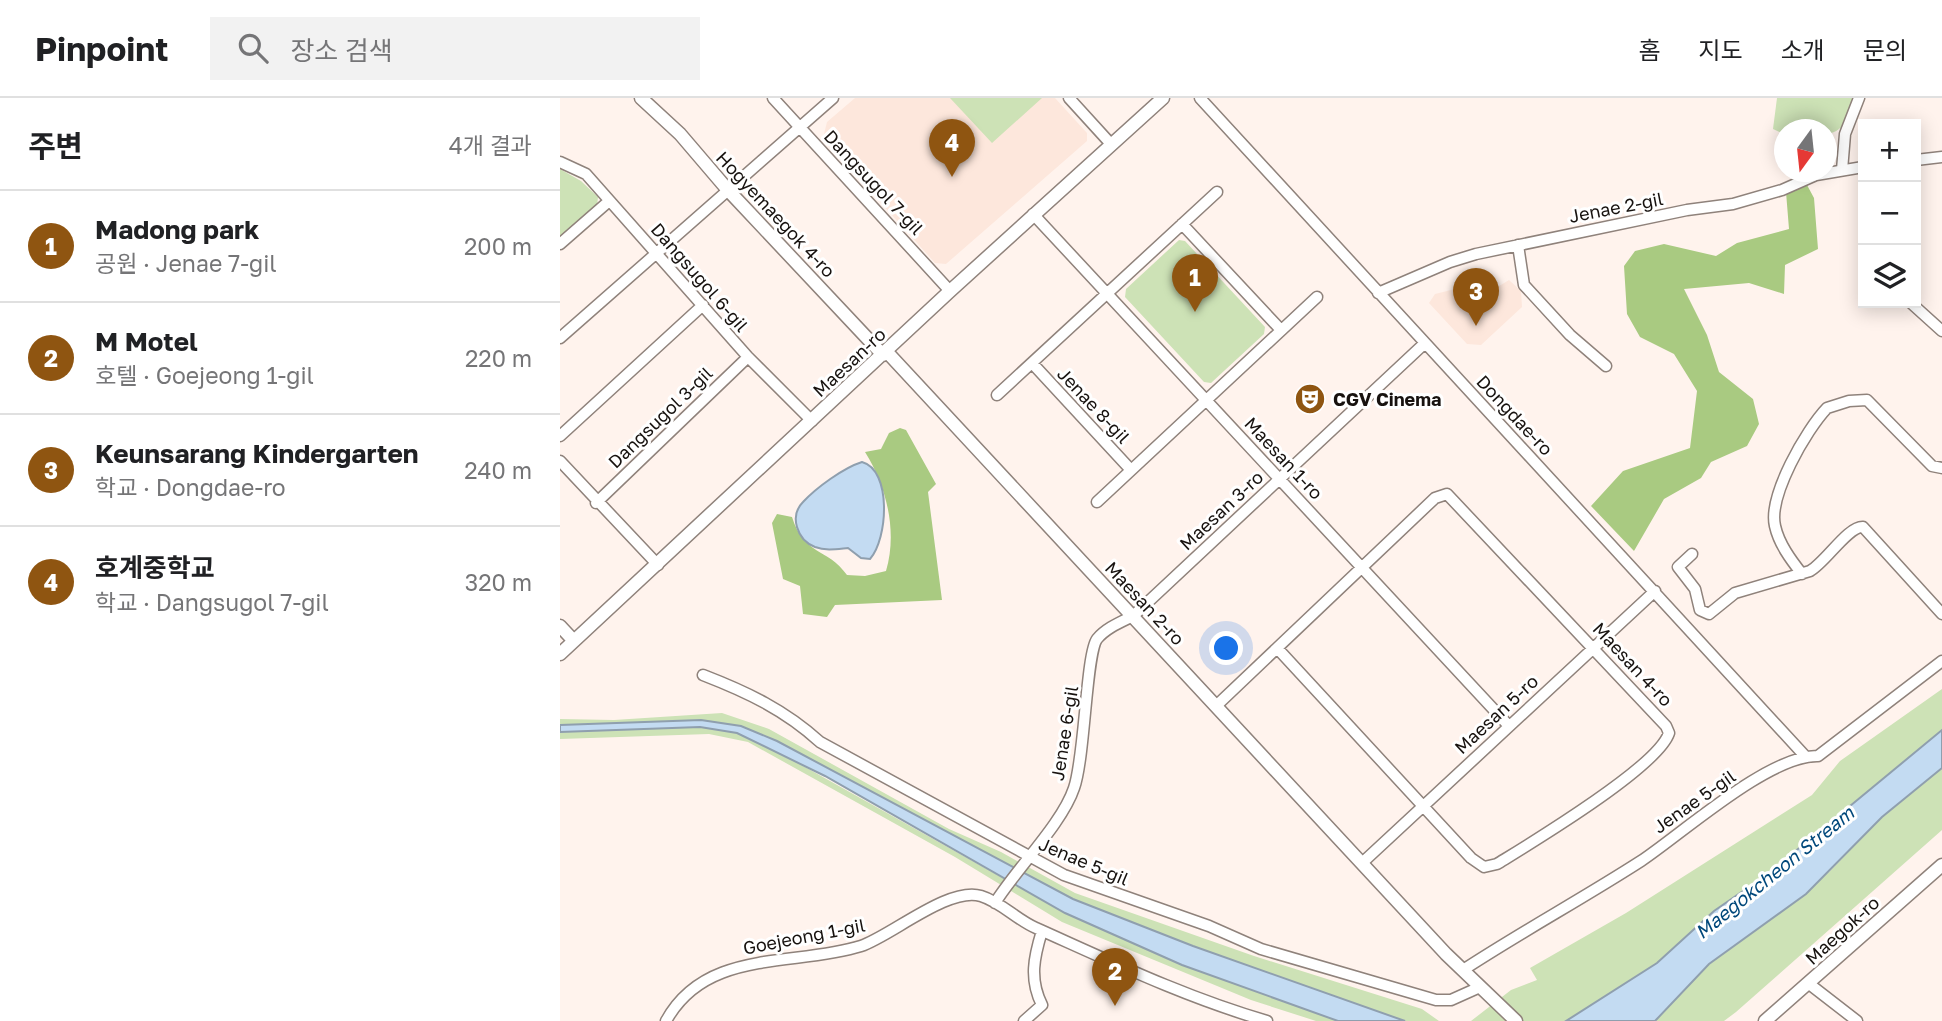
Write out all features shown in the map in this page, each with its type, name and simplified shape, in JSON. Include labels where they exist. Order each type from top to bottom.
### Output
[{"type":"street","name":"Hogyemaegok 4-ro","points":[[641,98],[680,134],[727,189],[885,354]]},
{"type":"street","name":"Dangsugol 7-gil","points":[[773,98],[950,291]]},
{"type":"street","points":[[560,338],[833,98]]},
{"type":"street","points":[[1069,98],[1110,143]]},
{"type":"street","name":"Maesan-ro","points":[[560,654],[1110,143],[1163,98]]},
{"type":"street","name":"Dongdae-ro","points":[[1200,98],[1805,756]]},
{"type":"street","points":[[1842,170],[1845,134],[1859,98]]},
{"type":"street","points":[[1921,159],[1942,157]]},
{"type":"street","name":"Dangsugol 6-gil","points":[[560,162],[586,174],[748,357],[812,421]]},
{"type":"street","name":"Jenae 2-gil","points":[[1378,293],[1450,262],[1518,245],[1733,204],[1782,190],[1816,175],[1858,168]]},
{"type":"street","name":"Jenae 8-gil","points":[[997,396],[1217,192]]},
{"type":"street","points":[[560,244],[608,202]]},
{"type":"street","name":"Maesan 1-ro","points":[[1033,214],[1509,726]]},
{"type":"street","points":[[1182,224],[1281,330]]},
{"type":"street","points":[[1518,245],[1524,285],[1570,335],[1606,366]]},
{"type":"street","name":"Jenae 8-gil","points":[[1097,502],[1317,297]]},
{"type":"street","points":[[560,436],[703,305]]},
{"type":"street","points":[[1917,308],[1942,331]]},
{"type":"street","name":"Maesan 3-ro","points":[[1133,616],[1425,343]]},
{"type":"street","name":"Maesan 2-ro","points":[[885,354],[1463,970],[1516,1021]]},
{"type":"street","name":"Dangsugol 3-gil","points":[[596,503],[748,357]]},
{"type":"street","name":"Jenae 8-gil","points":[[1032,363],[1131,470]]},
{"type":"street","points":[[1802,574],[1783,545],[1773,511],[1788,473],[1827,408],[1849,401],[1867,400],[1932,466],[1942,468]]},
{"type":"street","points":[[560,461],[596,503],[657,565]]},
{"type":"street","name":"Maesan 4-ro","points":[[1216,706],[1362,567],[1435,498],[1447,494],[1594,648],[1666,726],[1669,733],[1661,749],[1591,804],[1490,867],[1478,864],[1471,858],[1277,648]]},
{"type":"street","points":[[1692,554],[1678,567],[1695,589],[1698,605],[1709,614],[1735,593],[1802,574],[1820,566],[1852,529],[1863,527],[1942,614]]},
{"type":"street","name":"Maesan 5-ro","points":[[1362,863],[1655,591]]},
{"type":"street","name":"Jenae 6-gil","points":[[995,903],[1062,812],[1074,788],[1085,734],[1090,657],[1095,642],[1104,632],[1133,616]]},
{"type":"street","points":[[560,626],[574,641]]},
{"type":"street","name":"Jenae 5-gil","points":[[1463,970],[1641,860],[1765,773],[1805,756],[1818,756],[1942,661]]},
{"type":"street","name":"Jenae 5-gil","points":[[703,675],[749,692],[794,718],[820,742],[1027,860],[1063,875],[1209,926],[1261,949],[1375,984],[1436,1000],[1451,1000],[1485,991]]},
{"type":"street","name":"Maegok-ro","points":[[1765,1021],[1942,865]]},
{"type":"street","name":"Goejeong 1-gil","points":[[666,1021],[695,986],[713,975],[743,965],[859,947],[881,938],[925,909],[967,895],[980,895],[1042,930],[1148,978],[1230,1011],[1267,1021]]},
{"type":"street","points":[[1024,1021],[1042,1005],[1034,990],[1033,960],[1042,930]]},
{"type":"street","points":[[1808,983],[1857,1021]]},
{"type":"shaded area","points":[[855,98],[1055,98],[1087,133],[1087,141],[946,264],[935,263],[823,138],[827,122]]},
{"type":"shaded area","points":[[1509,280],[1521,291],[1522,307],[1481,345],[1467,344],[1429,303],[1435,294],[1475,284],[1486,294]]},
{"type":"green space","points":[[950,98],[1042,98],[992,143]]},
{"type":"green space","points":[[1777,98],[1855,98],[1846,121],[1837,130],[1837,119],[1774,119]]},
{"type":"green space","points":[[560,169],[581,181],[598,197],[597,206],[560,238]]},
{"type":"green space","points":[[1807,185],[1814,198],[1818,249],[1785,265],[1784,294],[1749,283],[1684,289],[1707,335],[1719,372],[1753,399],[1759,424],[1747,446],[1711,462],[1701,478],[1664,499],[1634,551],[1591,506],[1623,471],[1690,448],[1697,391],[1674,354],[1640,337],[1627,314],[1624,266],[1635,251],[1664,244],[1716,256],[1737,243],[1789,229],[1786,192]]},
{"type":"green space","points":[[1179,240],[1185,241],[1265,327],[1264,334],[1211,383],[1204,382],[1125,297],[1126,289]]},
{"type":"green space","points":[[900,428],[906,430],[936,484],[928,492],[942,600],[835,605],[827,617],[803,614],[800,586],[783,579],[772,523],[777,514],[792,517],[803,539],[832,560],[847,575],[865,576],[886,571],[891,540],[888,509],[879,479],[865,452],[881,449],[889,433]]},
{"type":"green space","points":[[1942,689],[1942,730],[1769,873],[1714,911],[1657,963],[1566,1021],[1471,1021],[1511,990],[1537,980],[1530,968],[1626,913],[1812,795],[1840,761]]},
{"type":"green space","points":[[722,713],[769,729],[949,829],[1001,852],[1075,893],[1254,956],[1422,1009],[1439,1021],[1405,1021],[1193,946],[1073,899],[828,768],[741,726],[701,720],[560,725],[560,719],[614,720]]},
{"type":"green space","points":[[700,727],[737,733],[773,749],[1065,913],[1182,965],[1338,1021],[1316,1021],[1251,1000],[1062,922],[955,857],[748,742],[709,734],[560,739],[560,732]]},
{"type":"green space","points":[[1942,768],[1942,830],[1736,1012],[1724,1021],[1655,1021],[1709,964],[1772,919],[1830,871],[1882,817]]},
{"type":"water","points":[[862,462],[872,468],[878,478],[884,506],[881,537],[870,559],[861,558],[848,548],[823,549],[809,544],[797,527],[796,514],[799,508],[830,479]]},
{"type":"water","points":[[701,720],[741,726],[777,741],[1073,899],[1193,946],[1405,1021],[1338,1021],[1182,965],[1065,913],[825,776],[737,733],[700,727],[560,732],[560,725]]},
{"type":"water","name":"Maegokcheon Stream","points":[[1942,730],[1942,768],[1882,817],[1806,894],[1709,964],[1655,1021],[1566,1021],[1657,963],[1714,911],[1769,873]]},
{"type":"place","name":"호계중학교","points":[[952,177]]},
{"type":"place","name":"Madong park","points":[[1195,312]]},
{"type":"place","name":"Keunsarang Kindergarten","points":[[1476,326]]},
{"type":"place","name":"CGV Cinema","points":[[1310,399]]},
{"type":"place","name":"M Motel","points":[[1115,1006]]}]
